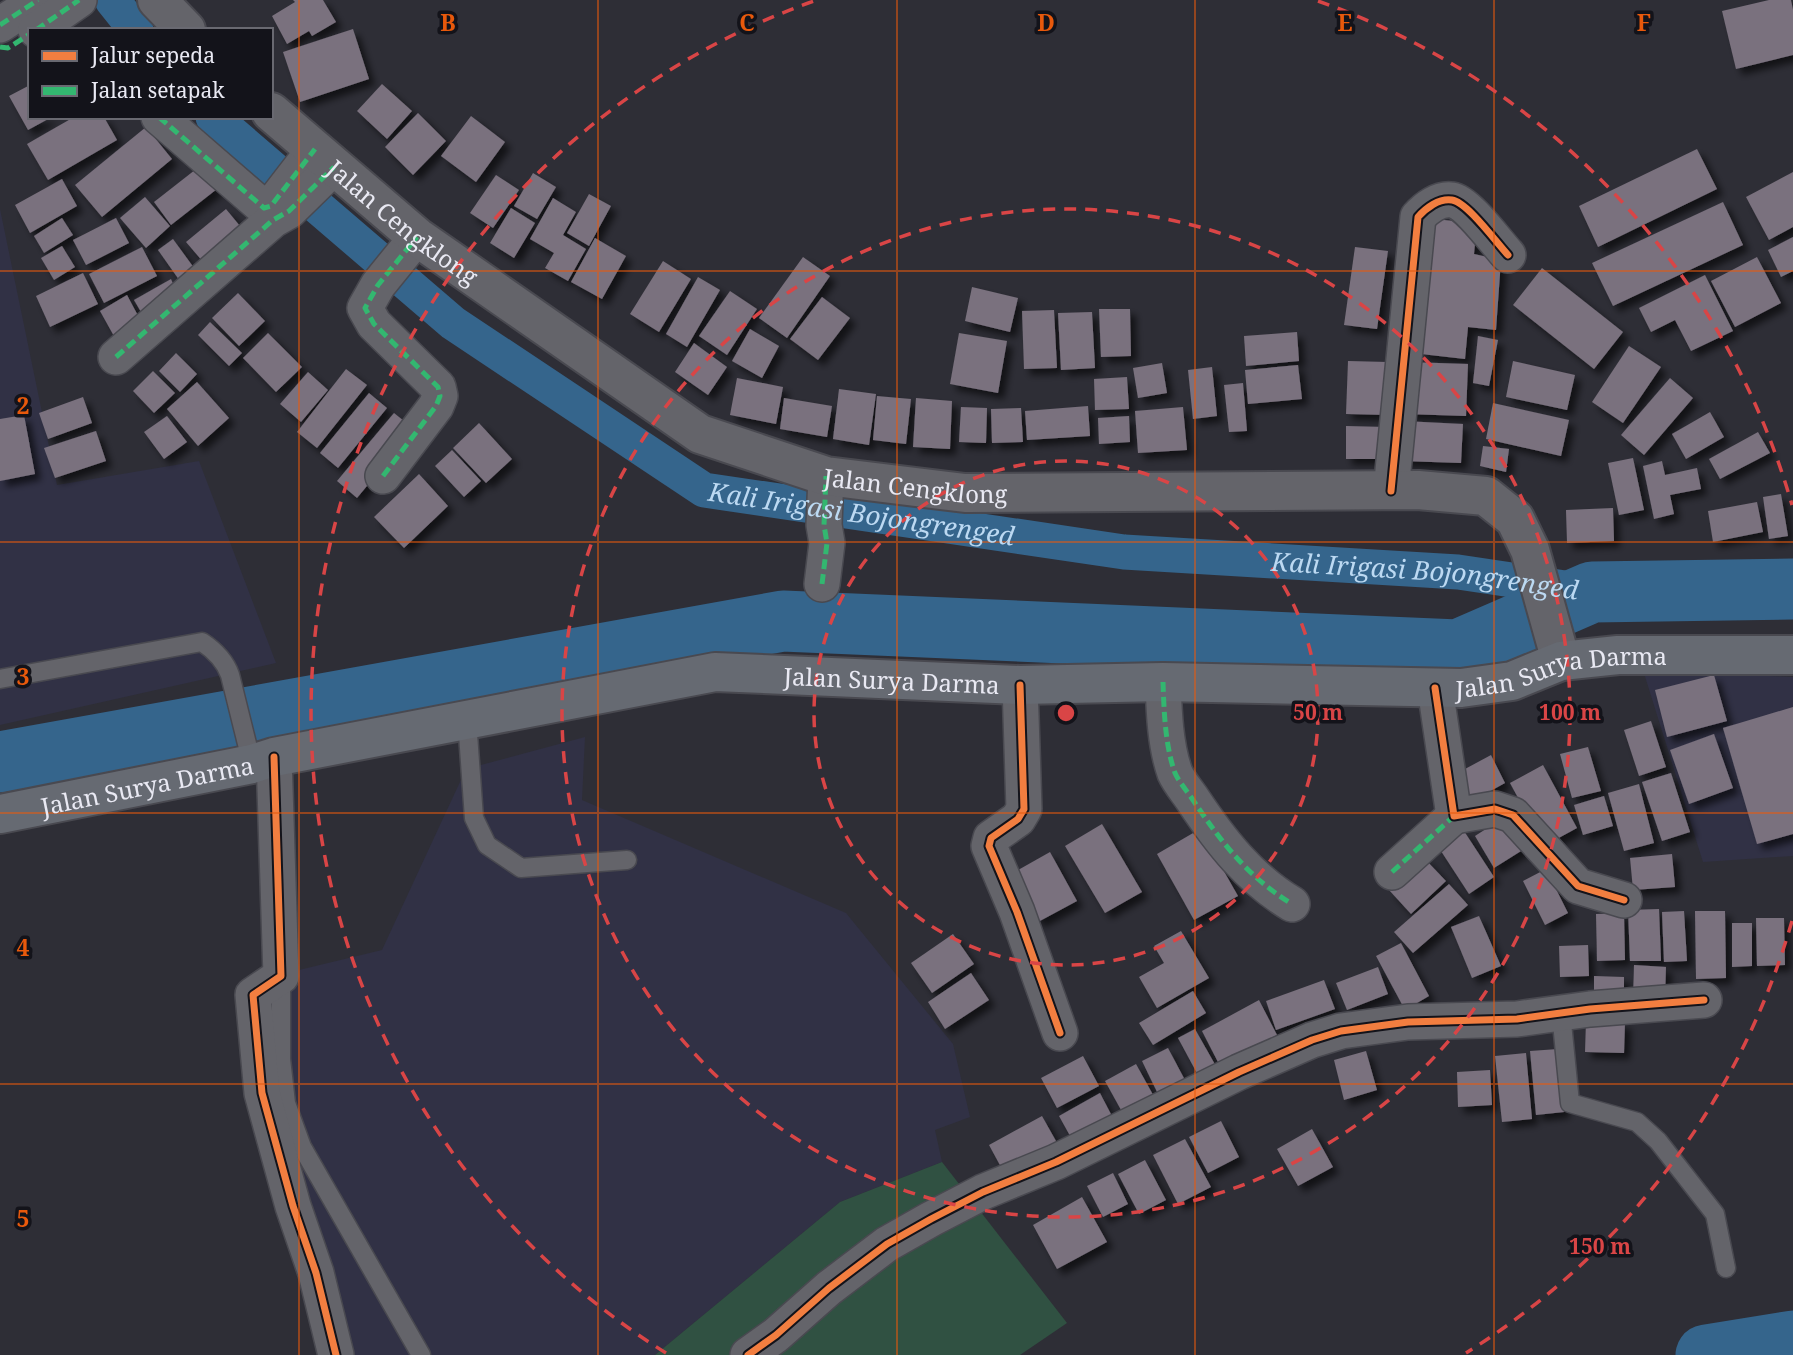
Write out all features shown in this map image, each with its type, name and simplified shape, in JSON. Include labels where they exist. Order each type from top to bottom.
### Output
[{"type":"main road","points":[[157,0],[184,28]]},
{"type":"main road","name":"Jalan Cengklong","points":[[273,114],[319,165],[412,244],[700,434],[825,497],[965,493],[1418,490],[1486,496],[1515,519],[1530,550],[1558,647]]},
{"type":"main road","name":"Jalan Surya Darma","points":[[0,814],[258,755],[467,720],[715,673],[1020,685],[1163,682],[1461,688],[1512,681],[1558,647],[1618,655],[1793,655]]},
{"type":"street","points":[[0,47],[8,48],[25,20],[79,0]]},
{"type":"street","points":[[161,119],[264,208],[283,204]]},
{"type":"street","points":[[116,357],[273,220],[283,204],[319,165]]},
{"type":"street","points":[[1391,491],[1418,217],[1426,208],[1450,199],[1461,204],[1508,255]]},
{"type":"street","points":[[383,476],[436,406],[440,396],[438,387],[368,315],[365,308],[378,285],[412,244]]},
{"type":"street","points":[[822,584],[827,543],[825,497]]},
{"type":"street","points":[[1163,682],[1164,719],[1175,774],[1247,871],[1269,890],[1293,904]]},
{"type":"street","points":[[1020,685],[1024,808],[1018,819],[990,838],[989,846],[1017,912],[1060,1033]]},
{"type":"street","points":[[1435,688],[1454,816]]},
{"type":"street","points":[[258,755],[281,976],[253,995],[262,1093],[293,1206],[316,1273],[336,1355]]},
{"type":"street","points":[[1392,872],[1454,816],[1494,809],[1513,815],[1578,886],[1624,900]]},
{"type":"street","points":[[748,1355],[887,1244],[931,1219],[983,1192],[1067,1156],[1239,1072],[1312,1040],[1341,1031],[1408,1022],[1517,1019],[1704,1000]]},
{"type":"lane","points":[[0,679],[202,642],[211,648],[227,667],[258,755]]},
{"type":"lane","points":[[467,720],[474,818],[487,845],[521,868],[626,860]]},
{"type":"lane","points":[[281,976],[281,1059],[286,1102],[302,1147],[421,1355]]},
{"type":"lane","points":[[1561,1013],[1570,1103],[1637,1122],[1658,1141],[1715,1214],[1726,1268]]},
{"type":"shaded area","points":[[0,209],[57,485],[199,461],[276,663],[0,725]]},
{"type":"shaded area","points":[[1643,670],[1793,677],[1793,856],[1703,862]]},
{"type":"shaded area","points":[[585,737],[582,800],[846,913],[953,1044],[970,1117],[935,1130],[942,1162],[840,1202],[655,1355],[341,1355],[238,991],[274,976],[382,950],[466,769]]},
{"type":"green space","points":[[942,1162],[1067,1323],[1020,1355],[655,1355],[840,1202]]},
{"type":"building","points":[[293,0],[323,0],[336,22],[312,36],[309,31],[287,44],[272,16],[295,2]]},
{"type":"building","points":[[1769,0],[1791,0],[1793,55],[1736,69],[1722,11]]},
{"type":"building","points":[[353,29],[369,79],[300,102],[283,52]]},
{"type":"building","points":[[382,84],[412,111],[387,139],[357,111]]},
{"type":"building","points":[[28,86],[28,119],[48,119],[28,130],[9,96]]},
{"type":"building","points":[[418,113],[446,141],[413,175],[385,147]]},
{"type":"building","points":[[471,116],[505,142],[476,182],[441,156]]},
{"type":"building","points":[[71,119],[105,119],[117,140],[48,180],[27,144]]},
{"type":"building","points":[[146,127],[172,159],[102,217],[75,185]]},
{"type":"building","points":[[1697,149],[1717,189],[1598,247],[1579,206]]},
{"type":"building","points":[[200,166],[217,189],[171,225],[154,202]]},
{"type":"building","points":[[1793,172],[1793,227],[1769,240],[1746,197]]},
{"type":"building","points":[[533,173],[556,187],[537,219],[514,206]]},
{"type":"building","points":[[496,175],[519,190],[493,228],[470,213]]},
{"type":"building","points":[[62,179],[77,206],[30,233],[15,205]]},
{"type":"building","points":[[589,194],[611,206],[589,246],[567,233]]},
{"type":"building","points":[[145,197],[170,226],[146,248],[120,218]]},
{"type":"building","points":[[553,198],[576,212],[563,235],[586,249],[568,281],[545,268],[554,253],[530,239]]},
{"type":"building","points":[[1723,202],[1743,245],[1613,306],[1592,263]]},
{"type":"building","points":[[511,208],[535,223],[514,258],[490,243]]},
{"type":"building","points":[[226,209],[249,237],[210,270],[186,242]]},
{"type":"building","points":[[62,218],[73,235],[44,253],[34,236]]},
{"type":"building","points":[[116,218],[129,243],[86,265],[73,240]]},
{"type":"building","points":[[1433,219],[1477,223],[1474,254],[1501,260],[1496,330],[1468,327],[1465,359],[1421,354]]},
{"type":"building","points":[[1793,237],[1793,271],[1781,277],[1768,250]]},
{"type":"building","points":[[595,238],[626,256],[602,299],[571,282]]},
{"type":"building","points":[[173,239],[197,272],[182,284],[158,250]]},
{"type":"building","points":[[62,246],[75,267],[54,280],[41,258]]},
{"type":"building","points":[[142,247],[157,276],[104,303],[89,274]]},
{"type":"building","points":[[1355,247],[1388,251],[1377,329],[1344,325]]},
{"type":"building","points":[[803,257],[830,276],[787,338],[759,318]]},
{"type":"building","points":[[1757,257],[1781,303],[1735,327],[1711,281]]},
{"type":"building","points":[[663,261],[691,279],[659,332],[630,314]]},
{"type":"building","points":[[1542,268],[1623,332],[1594,369],[1513,305]]},
{"type":"building","points":[[83,273],[98,304],[50,327],[36,296]]},
{"type":"building","points":[[1705,275],[1733,331],[1691,351],[1675,320],[1651,332],[1639,308]]},
{"type":"building","points":[[698,277],[720,290],[687,347],[666,334]]},
{"type":"building","points":[[171,279],[178,295],[148,324],[134,300]]},
{"type":"building","points":[[972,287],[1018,298],[1010,332],[965,321]]},
{"type":"building","points":[[730,291],[757,309],[727,355],[699,336]]},
{"type":"building","points":[[238,293],[265,321],[239,346],[212,318]]},
{"type":"building","points":[[127,295],[143,325],[120,347],[100,311]]},
{"type":"building","points":[[822,297],[850,318],[818,360],[790,339]]},
{"type":"building","points":[[1099,309],[1130,309],[1131,356],[1101,357]]},
{"type":"building","points":[[1054,310],[1057,368],[1024,369],[1022,311]]},
{"type":"building","points":[[1092,312],[1095,368],[1061,370],[1058,313]]},
{"type":"building","points":[[210,322],[242,353],[229,366],[198,335]]},
{"type":"building","points":[[750,329],[779,346],[762,378],[732,361]]},
{"type":"building","points":[[1297,332],[1299,361],[1246,366],[1244,336]]},
{"type":"building","points":[[268,333],[302,367],[276,392],[243,358]]},
{"type":"building","points":[[959,333],[1007,341],[998,393],[950,384]]},
{"type":"building","points":[[1478,336],[1498,340],[1489,386],[1473,383]]},
{"type":"building","points":[[694,343],[727,367],[708,395],[675,372]]},
{"type":"building","points":[[1629,346],[1661,367],[1623,423],[1592,402]]},
{"type":"building","points":[[176,353],[197,374],[180,392],[159,371]]},
{"type":"building","points":[[1348,361],[1388,362],[1388,415],[1346,414]]},
{"type":"building","points":[[1513,361],[1575,375],[1567,410],[1506,397]]},
{"type":"building","points":[[1408,362],[1468,364],[1466,416],[1405,414]]},
{"type":"building","points":[[1162,363],[1167,393],[1138,398],[1133,368]]},
{"type":"building","points":[[1298,365],[1302,399],[1248,404],[1245,370]]},
{"type":"building","points":[[1212,367],[1217,416],[1193,419],[1188,370]]},
{"type":"building","points":[[346,369],[367,385],[317,448],[297,432]]},
{"type":"building","points":[[153,371],[175,393],[154,413],[133,391]]},
{"type":"building","points":[[308,372],[328,390],[301,422],[280,404]]},
{"type":"building","points":[[1127,377],[1129,409],[1095,410],[1094,379]]},
{"type":"building","points":[[737,378],[783,387],[776,424],[730,415]]},
{"type":"building","points":[[1670,378],[1693,398],[1644,455],[1621,435]]},
{"type":"building","points":[[197,382],[229,418],[198,446],[167,409]]},
{"type":"building","points":[[1243,383],[1247,431],[1229,432],[1224,385]]},
{"type":"building","points":[[839,389],[876,394],[869,445],[833,439]]},
{"type":"building","points":[[369,393],[387,408],[338,468],[320,453]]},
{"type":"building","points":[[877,396],[911,399],[906,444],[873,440]]},
{"type":"building","points":[[83,397],[92,423],[48,439],[39,413]]},
{"type":"building","points":[[784,398],[832,406],[827,437],[780,429]]},
{"type":"building","points":[[916,398],[952,401],[950,449],[913,447]]},
{"type":"building","points":[[1493,403],[1569,420],[1561,456],[1486,439]]},
{"type":"building","points":[[1088,406],[1090,436],[1027,440],[1025,411]]},
{"type":"building","points":[[961,407],[987,408],[986,443],[959,442]]},
{"type":"building","points":[[1183,407],[1187,450],[1138,453],[1135,411]]},
{"type":"building","points":[[1021,408],[1023,442],[992,443],[991,409]]},
{"type":"building","points":[[1710,412],[1724,437],[1686,459],[1672,434]]},
{"type":"building","points":[[394,413],[414,429],[357,498],[337,481]]},
{"type":"building","points":[[24,415],[35,474],[0,481],[0,419]]},
{"type":"building","points":[[167,416],[187,442],[164,459],[144,432]]},
{"type":"building","points":[[1129,416],[1130,442],[1099,444],[1098,418]]},
{"type":"building","points":[[1403,421],[1463,424],[1461,463],[1402,461]]},
{"type":"building","points":[[479,423],[512,459],[486,483],[453,448]]},
{"type":"building","points":[[1346,426],[1387,427],[1387,459],[1346,459]]},
{"type":"building","points":[[96,431],[106,461],[55,478],[44,448]]},
{"type":"building","points":[[1758,432],[1770,453],[1720,479],[1709,459]]},
{"type":"building","points":[[1483,446],[1509,449],[1506,472],[1480,466]]},
{"type":"building","points":[[452,450],[481,481],[464,497],[435,466]]},
{"type":"building","points":[[1633,458],[1644,510],[1619,515],[1608,463]]},
{"type":"building","points":[[1662,461],[1665,475],[1697,468],[1701,489],[1670,495],[1674,514],[1654,519],[1643,466]]},
{"type":"building","points":[[419,474],[448,506],[404,548],[374,517]]},
{"type":"building","points":[[1781,494],[1788,536],[1769,539],[1763,497]]},
{"type":"building","points":[[1757,502],[1763,532],[1713,542],[1708,511]]},
{"type":"building","points":[[1613,508],[1614,541],[1567,543],[1566,510]]},
{"type":"building","points":[[1714,675],[1727,721],[1667,737],[1655,690]]},
{"type":"building","points":[[1793,707],[1793,834],[1757,844],[1723,728]]},
{"type":"building","points":[[1651,721],[1666,767],[1639,776],[1624,730]]},
{"type":"building","points":[[1714,734],[1733,788],[1689,804],[1670,750]]},
{"type":"building","points":[[1588,747],[1601,791],[1572,798],[1560,754]]},
{"type":"building","points":[[1491,755],[1505,783],[1467,804],[1452,776]]},
{"type":"building","points":[[1543,765],[1577,828],[1544,846],[1510,783]]},
{"type":"building","points":[[1671,773],[1690,832],[1662,841],[1642,782]]},
{"type":"building","points":[[1639,784],[1654,843],[1624,851],[1608,793]]},
{"type":"building","points":[[1604,796],[1613,826],[1583,835],[1574,805]]},
{"type":"building","points":[[1509,814],[1529,846],[1494,868],[1475,836]]},
{"type":"building","points":[[1102,824],[1142,892],[1105,913],[1065,846]]},
{"type":"building","points":[[1200,829],[1238,896],[1194,920],[1157,854]]},
{"type":"building","points":[[1464,831],[1494,877],[1469,894],[1439,848]]},
{"type":"building","points":[[1050,852],[1077,901],[1038,922],[1011,874]]},
{"type":"building","points":[[1672,854],[1675,887],[1633,890],[1630,858]]},
{"type":"building","points":[[1424,858],[1446,881],[1411,914],[1389,890]]},
{"type":"building","points":[[1546,869],[1568,913],[1545,925],[1523,881]]},
{"type":"building","points":[[1449,884],[1468,905],[1413,953],[1394,932]]},
{"type":"building","points":[[1659,909],[1661,961],[1630,961],[1628,910]]},
{"type":"building","points":[[1684,911],[1687,961],[1664,962],[1662,912]]},
{"type":"building","points":[[1695,911],[1725,911],[1726,978],[1696,979]]},
{"type":"building","points":[[1624,913],[1625,960],[1597,961],[1596,914]]},
{"type":"building","points":[[1479,916],[1501,966],[1472,978],[1451,927]]},
{"type":"building","points":[[1756,918],[1784,918],[1785,965],[1757,966]]},
{"type":"building","points":[[1732,923],[1752,923],[1752,966],[1732,967]]},
{"type":"building","points":[[1181,931],[1209,978],[1157,1008],[1139,977],[1164,963],[1154,946]]},
{"type":"building","points":[[953,934],[974,964],[932,993],[911,963]]},
{"type":"building","points":[[1401,943],[1429,996],[1405,1010],[1376,956]]},
{"type":"building","points":[[1588,945],[1589,976],[1560,977],[1559,946]]},
{"type":"building","points":[[1634,965],[1666,967],[1665,998],[1633,997]]},
{"type":"building","points":[[1378,967],[1388,994],[1347,1010],[1336,983]]},
{"type":"building","points":[[971,973],[989,1000],[945,1029],[928,1002]]},
{"type":"building","points":[[1594,976],[1624,977],[1624,1001],[1594,1001]]},
{"type":"building","points":[[1324,980],[1335,1009],[1276,1030],[1266,1001]]},
{"type":"building","points":[[1193,991],[1206,1013],[1153,1045],[1139,1023]]},
{"type":"building","points":[[1259,1000],[1277,1035],[1220,1066],[1202,1031]]},
{"type":"building","points":[[1586,1021],[1625,1023],[1624,1053],[1585,1052]]},
{"type":"building","points":[[1195,1029],[1217,1068],[1199,1077],[1178,1038]]},
{"type":"building","points":[[1168,1048],[1186,1082],[1159,1096],[1142,1061]]},
{"type":"building","points":[[1558,1049],[1564,1112],[1536,1115],[1530,1051]]},
{"type":"building","points":[[1366,1051],[1377,1090],[1344,1100],[1334,1060]]},
{"type":"building","points":[[1526,1053],[1532,1119],[1502,1122],[1495,1056]]},
{"type":"building","points":[[1083,1056],[1099,1086],[1057,1108],[1041,1078]]},
{"type":"building","points":[[1136,1064],[1157,1102],[1126,1119],[1105,1081]]},
{"type":"building","points":[[1490,1070],[1492,1105],[1458,1107],[1457,1072]]},
{"type":"building","points":[[1100,1093],[1114,1120],[1074,1143],[1059,1116]]},
{"type":"building","points":[[1042,1116],[1061,1150],[1008,1180],[989,1145]]},
{"type":"building","points":[[1221,1121],[1239,1157],[1208,1173],[1189,1137]]},
{"type":"building","points":[[1312,1129],[1333,1167],[1298,1186],[1277,1149]]},
{"type":"building","points":[[1185,1139],[1211,1187],[1178,1204],[1153,1155]]},
{"type":"building","points":[[1145,1160],[1166,1200],[1139,1214],[1118,1174]]},
{"type":"building","points":[[1113,1173],[1128,1204],[1103,1217],[1087,1186]]},
{"type":"building","points":[[1082,1197],[1107,1242],[1057,1269],[1033,1225]]},
{"type":"waterway","name":"Kali Irigasi Bojongrenged","points":[[112,0],[134,28]]},
{"type":"waterway","name":"Kali Irigasi Bojongrenged","points":[[215,119],[453,323],[704,490],[1124,552],[1458,572],[1592,592]]},
{"type":"waterway","points":[[0,762],[783,621],[1458,650],[1592,592],[1793,589]]},
{"type":"waterway","points":[[1706,1355],[1793,1341]]},
{"type":"marked path","points":[[0,25],[38,0]]},
{"type":"marked path","points":[[39,28],[79,0]]},
{"type":"marked path","points":[[0,47],[8,48],[28,35]]},
{"type":"marked path","points":[[161,119],[264,208],[271,206],[315,149]]},
{"type":"marked path","points":[[116,357],[273,220],[289,211],[334,167]]},
{"type":"marked path","points":[[383,476],[436,406],[440,396],[438,387],[374,324],[365,308],[378,285],[417,237]]},
{"type":"marked path","points":[[822,584],[827,543],[824,525],[826,476]]},
{"type":"marked path","points":[[1163,682],[1167,740],[1177,776],[1237,858],[1262,883],[1292,904]]},
{"type":"marked path","points":[[1392,872],[1454,816]]},
{"type":"cycle path","points":[[1391,491],[1418,217],[1438,202],[1458,202],[1508,255]]},
{"type":"cycle path","points":[[1020,685],[1024,809],[1018,819],[991,838],[989,846],[1017,912],[1060,1033]]},
{"type":"cycle path","points":[[1435,688],[1454,816],[1495,809],[1513,815],[1578,886],[1624,900]]},
{"type":"cycle path","points":[[274,757],[281,976],[253,995],[262,1093],[293,1206],[316,1273],[336,1355]]},
{"type":"cycle path","points":[[748,1355],[887,1244],[931,1219],[983,1192],[1056,1162],[1239,1072],[1312,1040],[1341,1031],[1408,1022],[1517,1019],[1590,1009],[1704,1000]]}]
